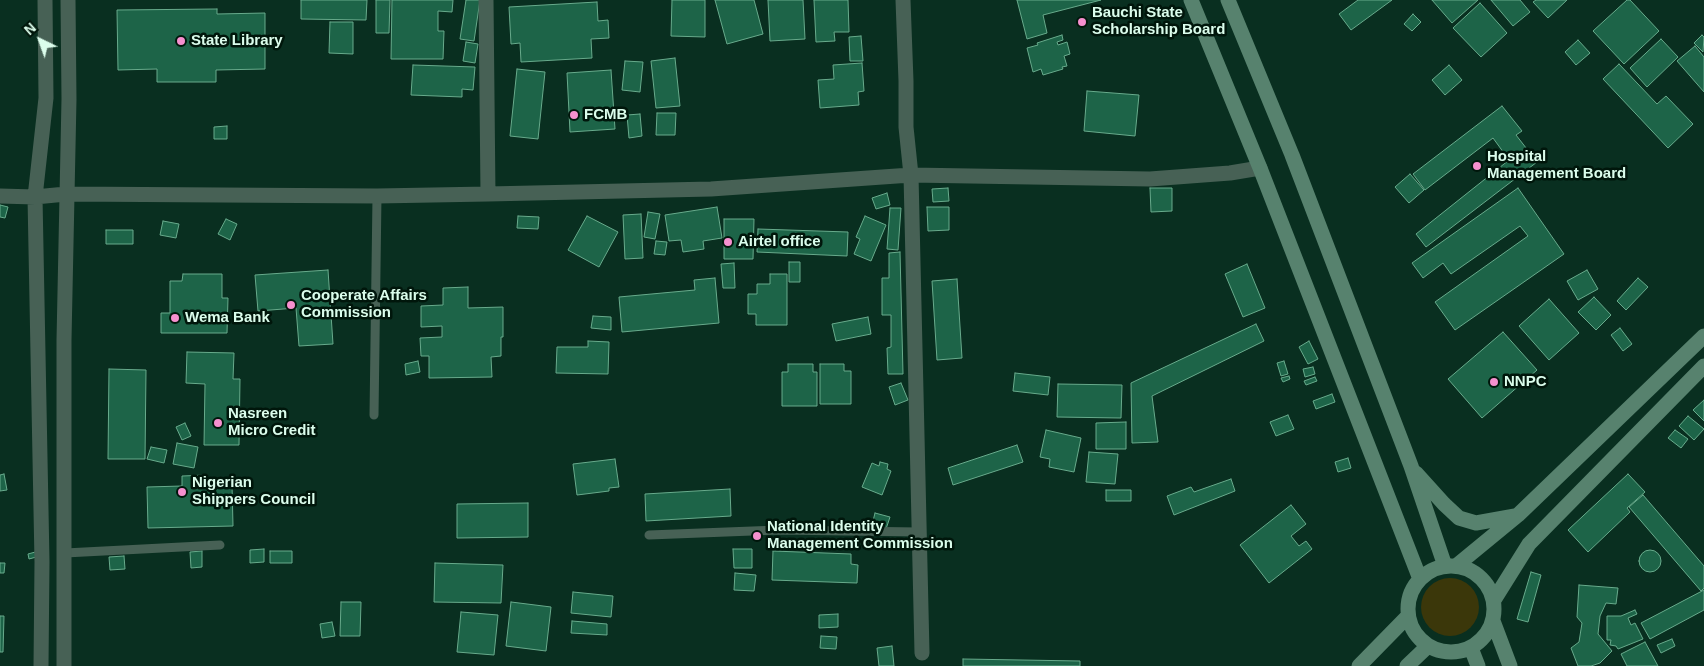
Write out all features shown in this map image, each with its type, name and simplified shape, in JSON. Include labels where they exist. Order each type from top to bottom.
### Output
[{"type":"street","points":[[41,666],[42,562],[36,197],[46,98],[46,0]]},
{"type":"street","points":[[64,666],[64,340],[69,99],[68,0]]},
{"type":"street","points":[[486,0],[488,194]]},
{"type":"street","points":[[903,0],[906,126],[911,175],[922,653]]},
{"type":"street","points":[[1191,0],[1260,168],[1420,579]]},
{"type":"street","points":[[1228,0],[1292,155],[1450,566]]},
{"type":"street","points":[[0,196],[36,197],[66,194],[377,196],[488,194],[711,189],[911,175],[1150,179],[1230,173],[1260,168]]},
{"type":"street","points":[[1450,566],[1469,570],[1480,577],[1489,587],[1495,607],[1493,621],[1481,641],[1471,648],[1457,653],[1442,652],[1428,646],[1415,634],[1408,616],[1407,606],[1414,587],[1420,579],[1428,573],[1450,566],[1518,515],[1704,336]]},
{"type":"street","points":[[1494,600],[1529,544],[1704,366]]},
{"type":"street","points":[[1411,466],[1444,504],[1459,518],[1476,523],[1518,515]]},
{"type":"street","points":[[1358,666],[1408,616]]},
{"type":"street","points":[[1493,621],[1510,666]]},
{"type":"street","points":[[1407,666],[1428,646]]},
{"type":"street","points":[[1471,648],[1478,666]]},
{"type":"lane","points":[[374,415],[377,196]]},
{"type":"lane","points":[[649,535],[778,530],[920,532]]},
{"type":"lane","points":[[65,554],[220,545]]},
{"type":"shaded area","points":[[1450,578],[1461,580],[1474,591],[1479,607],[1477,618],[1466,631],[1450,636],[1439,634],[1426,623],[1421,607],[1423,596],[1434,583]]},
{"type":"building","points":[[301,0],[367,0],[366,20],[301,19]]},
{"type":"building","points":[[376,0],[390,0],[389,33],[376,33]]},
{"type":"building","points":[[392,0],[453,0],[452,12],[438,11],[438,31],[444,31],[443,59],[391,59]]},
{"type":"building","points":[[466,0],[480,0],[474,41],[460,39]]},
{"type":"building","points":[[672,0],[705,0],[705,37],[671,36]]},
{"type":"building","points":[[715,0],[754,0],[763,34],[727,44]]},
{"type":"building","points":[[768,0],[803,0],[805,39],[770,41]]},
{"type":"building","points":[[814,0],[848,0],[849,32],[834,32],[835,41],[816,42]]},
{"type":"building","points":[[1017,0],[1101,0],[1043,15],[1047,33],[1027,39]]},
{"type":"building","points":[[1358,0],[1392,0],[1351,30],[1339,14]]},
{"type":"building","points":[[1432,0],[1478,0],[1452,23]]},
{"type":"building","points":[[1491,0],[1520,0],[1530,12],[1513,26]]},
{"type":"building","points":[[1536,0],[1567,0],[1548,18],[1533,2]]},
{"type":"building","points":[[1627,0],[1630,0],[1659,31],[1624,64],[1593,31]]},
{"type":"building","points":[[597,2],[598,21],[608,20],[609,38],[591,39],[592,58],[521,62],[520,43],[511,44],[509,7]]},
{"type":"building","points":[[1480,3],[1507,33],[1481,57],[1453,28]]},
{"type":"building","points":[[217,9],[217,14],[265,13],[265,69],[216,70],[216,82],[157,82],[157,69],[118,70],[117,10]]},
{"type":"building","points":[[1413,14],[1421,22],[1412,31],[1404,24]]},
{"type":"building","points":[[330,22],[353,22],[353,54],[329,53]]},
{"type":"building","points":[[1062,35],[1063,40],[1057,42],[1058,45],[1067,42],[1070,54],[1064,56],[1067,66],[1043,75],[1041,69],[1033,72],[1027,48]]},
{"type":"building","points":[[1702,35],[1704,37],[1703,52],[1694,43]]},
{"type":"building","points":[[861,36],[863,61],[850,61],[849,37]]},
{"type":"building","points":[[1661,39],[1678,57],[1647,87],[1630,68]]},
{"type":"building","points":[[1578,40],[1590,53],[1576,65],[1565,52]]},
{"type":"building","points":[[466,42],[478,44],[475,63],[463,61]]},
{"type":"building","points":[[1695,46],[1704,57],[1704,92],[1677,61]]},
{"type":"building","points":[[675,58],[680,106],[656,108],[651,61]]},
{"type":"building","points":[[625,61],[643,62],[640,92],[622,90]]},
{"type":"building","points":[[862,63],[864,91],[858,92],[859,105],[820,108],[818,80],[834,79],[833,65]]},
{"type":"building","points":[[1619,64],[1657,104],[1666,96],[1693,124],[1668,148],[1603,79]]},
{"type":"building","points":[[413,65],[475,67],[473,90],[462,89],[462,97],[411,95]]},
{"type":"building","points":[[1449,65],[1462,80],[1445,95],[1432,80]]},
{"type":"building","points":[[517,69],[545,72],[538,139],[510,136]]},
{"type":"building","points":[[611,70],[615,129],[570,132],[567,73]]},
{"type":"building","points":[[1087,91],[1139,95],[1135,136],[1084,131]]},
{"type":"building","points":[[1502,106],[1522,131],[1516,135],[1537,162],[1426,247],[1416,234],[1509,160],[1493,138],[1425,190],[1413,174]]},
{"type":"building","points":[[657,113],[676,113],[675,135],[656,135]]},
{"type":"building","points":[[640,114],[642,136],[629,138],[627,115]]},
{"type":"building","points":[[227,126],[227,139],[214,139],[214,127]]},
{"type":"building","points":[[1410,174],[1424,190],[1409,203],[1395,187]]},
{"type":"building","points":[[948,188],[949,201],[933,202],[932,189]]},
{"type":"building","points":[[1150,188],[1172,188],[1172,211],[1151,212]]},
{"type":"building","points":[[1518,188],[1564,254],[1455,330],[1435,302],[1528,236],[1520,226],[1451,274],[1443,263],[1423,278],[1412,263]]},
{"type":"building","points":[[887,193],[890,205],[876,209],[872,198]]},
{"type":"building","points":[[0,205],[8,207],[5,218],[0,217]]},
{"type":"building","points":[[717,207],[722,238],[703,241],[704,249],[683,252],[681,240],[669,241],[665,215]]},
{"type":"building","points":[[927,207],[949,207],[949,230],[928,231]]},
{"type":"building","points":[[890,208],[901,208],[898,250],[887,249]]},
{"type":"building","points":[[648,212],[660,214],[655,239],[644,237]]},
{"type":"building","points":[[641,214],[643,258],[625,259],[623,215]]},
{"type":"building","points":[[518,216],[539,217],[538,229],[517,228]]},
{"type":"building","points":[[587,216],[618,232],[599,267],[568,250]]},
{"type":"building","points":[[865,216],[886,225],[871,261],[854,254],[860,239],[856,237]]},
{"type":"building","points":[[226,219],[237,224],[230,240],[218,234]]},
{"type":"building","points":[[724,219],[754,219],[753,259],[724,259]]},
{"type":"building","points":[[163,221],[179,224],[176,238],[160,235]]},
{"type":"building","points":[[758,229],[848,232],[847,256],[757,252]]},
{"type":"building","points":[[106,230],[133,230],[133,244],[106,244]]},
{"type":"building","points":[[656,241],[667,242],[665,255],[654,254]]},
{"type":"building","points":[[900,252],[903,374],[888,374],[887,348],[891,347],[891,315],[882,315],[882,278],[889,278],[889,253]]},
{"type":"building","points":[[789,262],[800,262],[800,282],[789,282]]},
{"type":"building","points":[[734,263],[735,288],[723,288],[721,264]]},
{"type":"building","points":[[1247,264],[1265,308],[1243,317],[1225,274]]},
{"type":"building","points":[[328,270],[333,344],[299,346],[296,308],[258,311],[255,275]]},
{"type":"building","points":[[1587,270],[1598,289],[1578,300],[1567,281]]},
{"type":"building","points":[[183,274],[222,274],[222,298],[228,298],[227,333],[161,333],[161,313],[170,313],[170,281],[182,281]]},
{"type":"building","points":[[770,274],[787,274],[787,325],[756,325],[756,314],[748,314],[748,294],[757,294],[757,284],[770,284]]},
{"type":"building","points":[[715,278],[719,323],[622,332],[619,297],[695,290],[694,280]]},
{"type":"building","points":[[1638,278],[1648,287],[1626,310],[1617,301]]},
{"type":"building","points":[[957,279],[962,358],[937,360],[932,281]]},
{"type":"building","points":[[468,287],[468,308],[503,307],[501,356],[491,357],[492,377],[429,378],[429,356],[421,356],[420,338],[442,337],[442,326],[421,327],[421,306],[443,305],[443,288]]},
{"type":"building","points":[[1594,297],[1611,315],[1596,330],[1578,312]]},
{"type":"building","points":[[1549,299],[1579,333],[1549,360],[1519,326]]},
{"type":"building","points":[[593,316],[611,317],[611,330],[591,328]]},
{"type":"building","points":[[868,317],[871,334],[836,341],[832,324]]},
{"type":"building","points":[[1256,324],[1264,341],[1152,396],[1158,442],[1132,443],[1131,383]]},
{"type":"building","points":[[1620,328],[1632,344],[1623,351],[1611,335]]},
{"type":"building","points":[[1503,332],[1537,370],[1482,418],[1448,379]]},
{"type":"building","points":[[588,341],[609,342],[608,374],[556,373],[557,347],[588,347]]},
{"type":"building","points":[[1309,341],[1318,359],[1308,364],[1299,347]]},
{"type":"building","points":[[187,352],[234,353],[233,379],[240,379],[239,445],[204,445],[205,384],[186,383]]},
{"type":"building","points":[[418,361],[420,372],[406,375],[405,364]]},
{"type":"building","points":[[1284,361],[1288,374],[1281,376],[1277,363]]},
{"type":"building","points":[[788,364],[813,364],[813,372],[817,372],[817,406],[782,406],[782,372],[788,372]]},
{"type":"building","points":[[820,364],[844,364],[844,371],[851,371],[851,404],[820,404]]},
{"type":"building","points":[[1313,367],[1315,374],[1305,377],[1303,369]]},
{"type":"building","points":[[109,369],[146,370],[145,459],[108,459]]},
{"type":"building","points":[[1015,373],[1050,377],[1048,395],[1013,391]]},
{"type":"building","points":[[1289,376],[1290,379],[1283,382],[1281,378]]},
{"type":"building","points":[[1315,377],[1317,381],[1306,385],[1304,381]]},
{"type":"building","points":[[901,383],[908,400],[895,405],[889,387]]},
{"type":"building","points":[[1058,384],[1122,385],[1121,418],[1057,417]]},
{"type":"building","points":[[1332,394],[1335,402],[1316,409],[1313,401]]},
{"type":"building","points":[[1704,400],[1704,421],[1693,410]]},
{"type":"building","points":[[1288,415],[1294,429],[1276,436],[1270,422]]},
{"type":"building","points":[[1688,416],[1704,429],[1694,440],[1679,426]]},
{"type":"building","points":[[1126,422],[1126,449],[1096,449],[1096,423]]},
{"type":"building","points":[[185,423],[191,436],[182,440],[176,427]]},
{"type":"building","points":[[1046,430],[1081,438],[1074,472],[1049,467],[1050,459],[1040,457]]},
{"type":"building","points":[[1675,430],[1688,439],[1681,448],[1668,438]]},
{"type":"building","points":[[177,443],[198,447],[194,468],[173,464]]},
{"type":"building","points":[[1017,445],[1023,462],[953,485],[948,468]]},
{"type":"building","points":[[151,447],[167,450],[164,463],[147,459]]},
{"type":"building","points":[[1089,452],[1118,454],[1115,484],[1086,482]]},
{"type":"building","points":[[1348,458],[1351,468],[1338,472],[1335,462]]},
{"type":"building","points":[[615,459],[619,487],[609,488],[609,491],[577,495],[573,464]]},
{"type":"building","points":[[880,462],[888,464],[887,469],[891,471],[882,495],[862,487],[872,463],[879,466]]},
{"type":"building","points":[[4,474],[7,490],[0,491],[0,475]]},
{"type":"building","points":[[1628,474],[1645,492],[1627,508],[1630,512],[1588,552],[1568,530]]},
{"type":"building","points":[[207,475],[207,485],[232,485],[233,526],[148,528],[147,487],[182,486],[182,476]]},
{"type":"building","points":[[1231,479],[1235,491],[1174,515],[1167,496],[1191,487],[1194,492]]},
{"type":"building","points":[[730,489],[731,516],[646,521],[645,494]]},
{"type":"building","points":[[1106,490],[1131,490],[1131,501],[1106,501]]},
{"type":"building","points":[[1643,495],[1704,566],[1704,588],[1701,591],[1629,507]]},
{"type":"building","points":[[528,503],[528,537],[457,538],[457,504]]},
{"type":"building","points":[[1291,505],[1306,524],[1291,536],[1299,546],[1306,541],[1312,549],[1269,583],[1240,545]]},
{"type":"building","points":[[875,513],[890,517],[886,529],[872,525]]},
{"type":"building","points":[[264,549],[264,562],[250,563],[250,550]]},
{"type":"building","points":[[733,549],[752,549],[752,568],[734,568]]},
{"type":"building","points":[[1646,550],[1654,550],[1661,557],[1661,565],[1654,572],[1646,572],[1639,565],[1639,557]]},
{"type":"building","points":[[39,551],[40,556],[29,559],[28,554]]},
{"type":"building","points":[[202,551],[202,567],[191,568],[190,552]]},
{"type":"building","points":[[270,551],[292,551],[292,563],[270,563]]},
{"type":"building","points":[[773,551],[851,554],[851,564],[858,565],[857,583],[772,580]]},
{"type":"building","points":[[124,556],[125,569],[110,570],[109,557]]},
{"type":"building","points":[[0,563],[5,563],[4,573],[0,573]]},
{"type":"building","points":[[435,563],[503,565],[501,603],[434,602]]},
{"type":"building","points":[[1531,572],[1541,575],[1528,622],[1517,619]]},
{"type":"building","points":[[735,573],[756,575],[754,591],[734,590]]},
{"type":"building","points":[[1579,585],[1618,588],[1616,604],[1606,603],[1600,616],[1598,634],[1612,651],[1600,663],[1591,666],[1578,666],[1571,648],[1579,642],[1582,623],[1577,617]]},
{"type":"building","points":[[1704,590],[1704,610],[1650,639],[1641,623]]},
{"type":"building","points":[[573,592],[613,596],[611,617],[571,613]]},
{"type":"building","points":[[341,602],[361,602],[360,636],[340,636]]},
{"type":"building","points":[[511,602],[551,607],[546,651],[506,646]]},
{"type":"building","points":[[1635,610],[1637,614],[1628,618],[1631,625],[1635,623],[1643,639],[1618,649],[1616,646],[1610,645],[1611,640],[1607,640],[1607,616],[1621,616]]},
{"type":"building","points":[[461,612],[498,615],[494,655],[457,652]]},
{"type":"building","points":[[838,614],[838,627],[819,628],[819,615]]},
{"type":"building","points":[[0,616],[4,616],[3,652],[0,652]]},
{"type":"building","points":[[572,621],[607,624],[607,635],[571,633]]},
{"type":"building","points":[[332,622],[335,636],[322,638],[320,624]]},
{"type":"building","points":[[821,636],[837,637],[836,649],[820,648]]},
{"type":"building","points":[[1672,639],[1675,646],[1661,653],[1657,645]]},
{"type":"building","points":[[1645,642],[1658,666],[1627,666],[1621,654]]},
{"type":"building","points":[[892,646],[894,666],[879,666],[877,648]]},
{"type":"building","points":[[963,659],[1080,661],[1080,666],[963,666]]},
{"type":"place","name":"Bauchi State Scholarship Board","points":[[1082,22]]},
{"type":"place","name":"State Library","points":[[181,41]]},
{"type":"place","name":"FCMB","points":[[574,115]]},
{"type":"place","name":"Hospital Management Board","points":[[1477,166]]},
{"type":"place","name":"Airtel office","points":[[728,242]]},
{"type":"place","name":"Cooperate Affairs Commission","points":[[291,305]]},
{"type":"place","name":"Wema Bank","points":[[175,318]]},
{"type":"place","name":"NNPC","points":[[1494,382]]},
{"type":"place","name":"Nasreen Micro Credit","points":[[218,423]]},
{"type":"place","name":"Nigerian Shippers Council","points":[[182,492]]},
{"type":"place","name":"National Identity Management Commission","points":[[757,536]]}]
